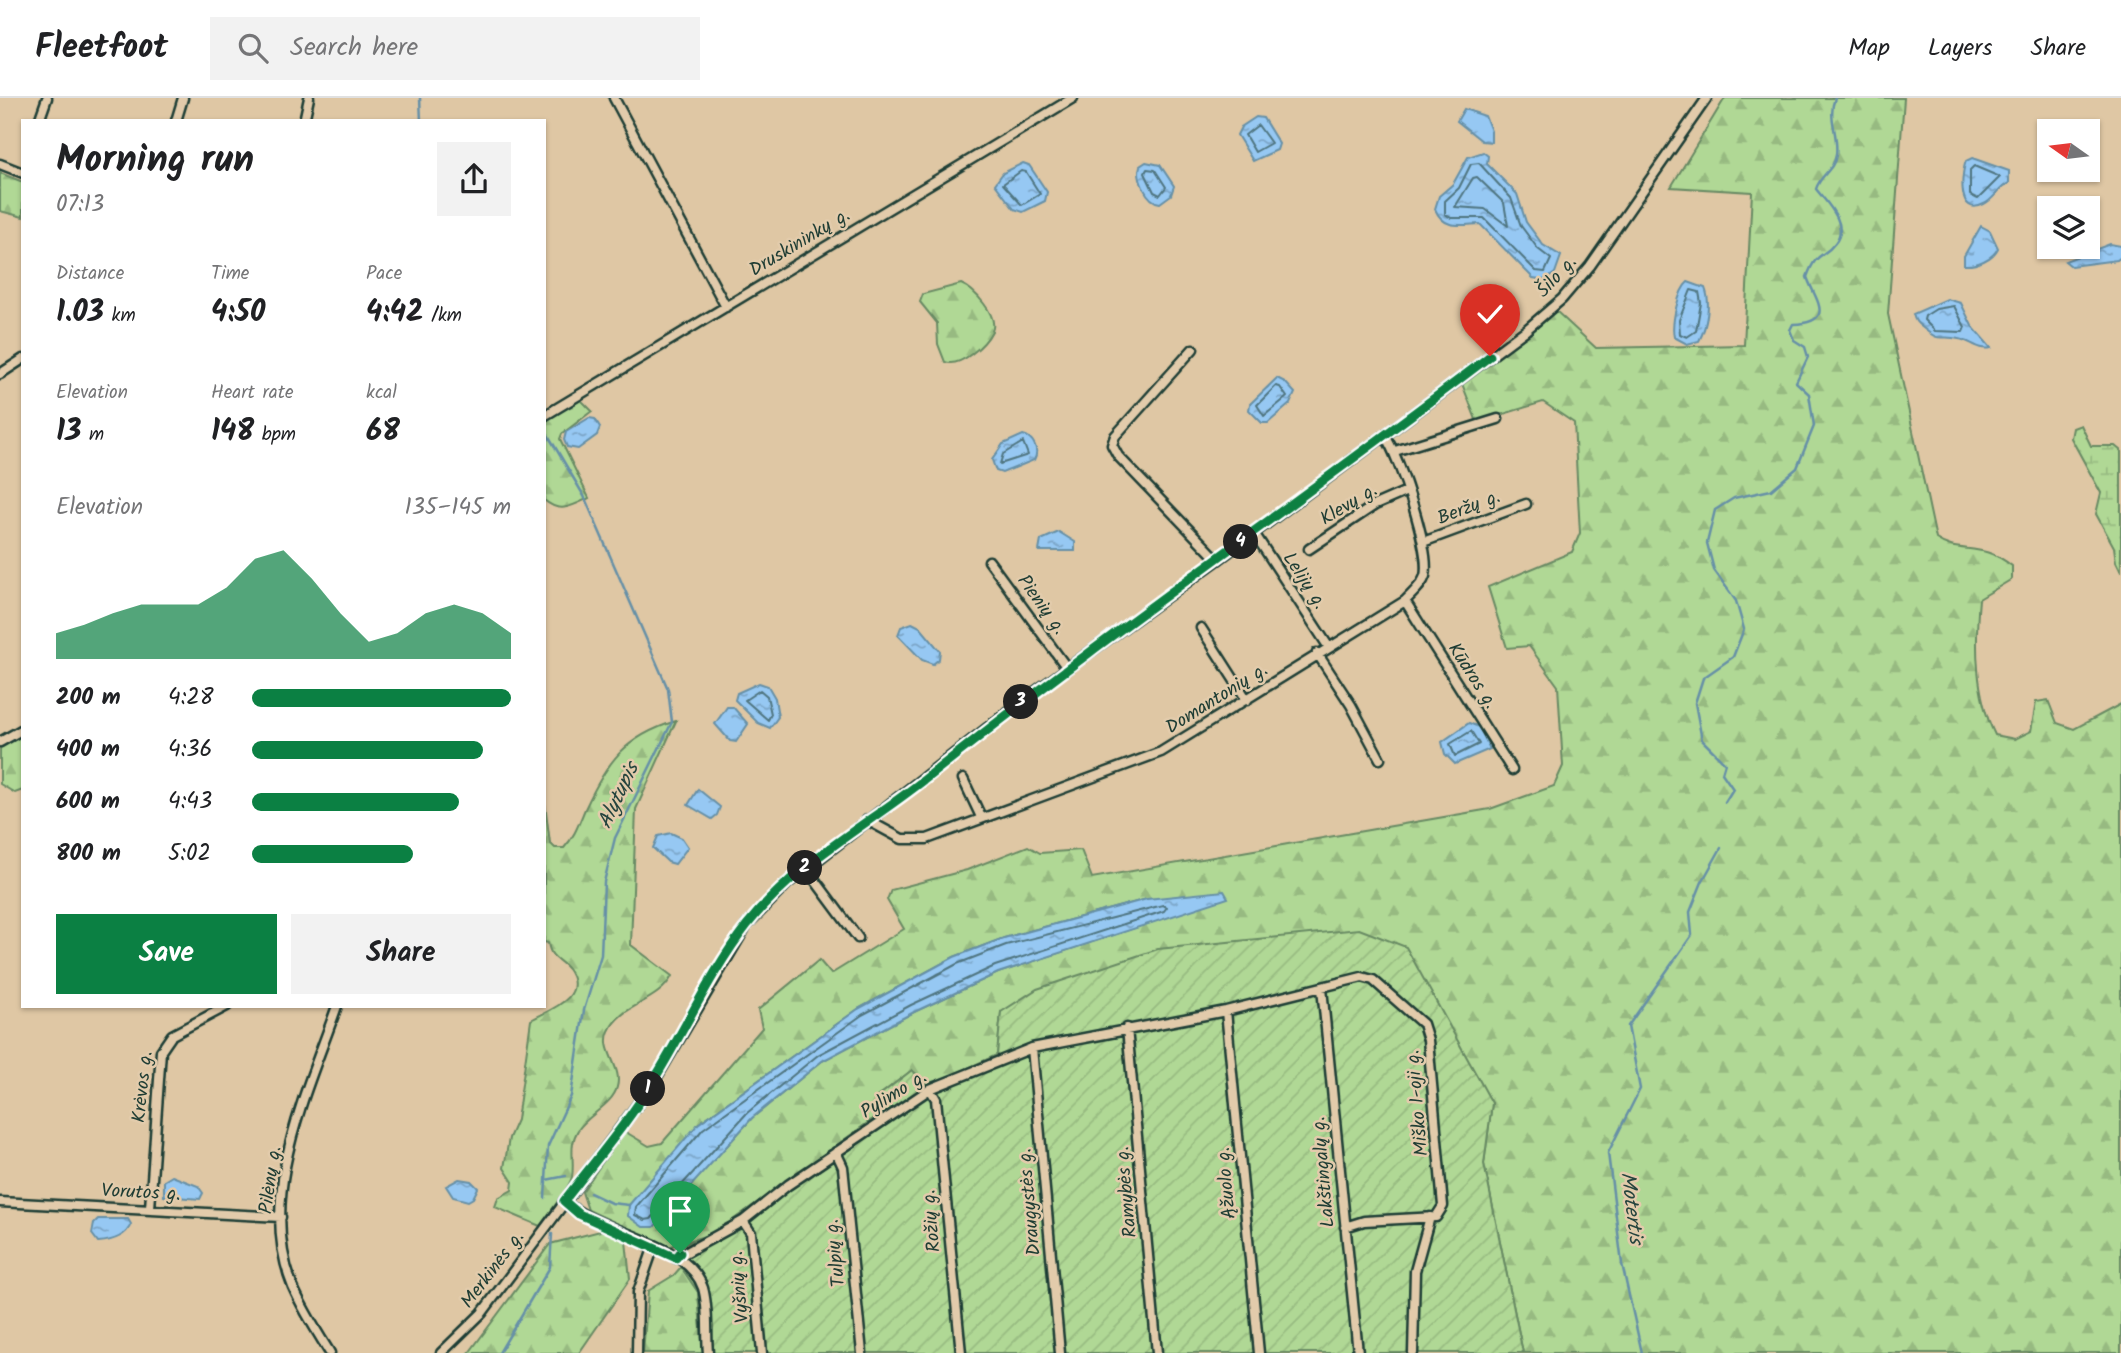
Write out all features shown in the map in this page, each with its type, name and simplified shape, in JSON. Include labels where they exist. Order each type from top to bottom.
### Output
[{"type":"street","points":[[40,119],[47,98]]},
{"type":"street","points":[[177,119],[183,98]]},
{"type":"street","points":[[304,119],[309,98]]},
{"type":"street","points":[[614,98],[726,307]]},
{"type":"street","name":"Druskininkų g.","points":[[546,415],[1073,98]]},
{"type":"street","name":"Šilo g.","points":[[806,868],[1067,668],[1218,560],[1526,330],[1562,299],[1590,266],[1707,98]]},
{"type":"street","points":[[0,164],[21,172]]},
{"type":"street","points":[[1193,349],[1115,436],[1112,446],[1118,456],[1218,560]]},
{"type":"street","points":[[0,374],[21,360]]},
{"type":"street","points":[[1395,451],[1498,419]]},
{"type":"street","name":"Domantonių g.","points":[[867,820],[913,841],[927,839],[1161,752],[1247,700],[1328,646],[1405,601],[1425,576],[1423,542],[1395,451],[1385,436]]},
{"type":"street","name":"Klevų g.","points":[[1309,549],[1375,505],[1407,491]]},
{"type":"street","name":"Beržų g.","points":[[1423,542],[1526,504]]},
{"type":"street","name":"Lelijų g.","points":[[1254,533],[1328,646]]},
{"type":"street","name":"Pienių g.","points":[[989,561],[1067,668]]},
{"type":"street","name":"Kūdros g.","points":[[1405,601],[1512,770]]},
{"type":"street","points":[[1201,628],[1247,700]]},
{"type":"street","points":[[1317,653],[1352,705],[1380,759]]},
{"type":"street","points":[[0,742],[21,730]]},
{"type":"street","points":[[963,779],[981,817]]},
{"type":"street","points":[[806,868],[858,938]]},
{"type":"street","name":"Merkinės g.","points":[[441,1353],[482,1313],[653,1082],[747,925],[806,868]]},
{"type":"street","name":"Miško 1-oji g.","points":[[1322,988],[1362,977],[1373,981],[1423,1024],[1428,1040],[1443,1206],[1434,1216]]},
{"type":"street","name":"Pylimo g.","points":[[676,1258],[743,1221],[788,1185],[930,1089],[1032,1048],[1226,1011],[1322,988]]},
{"type":"street","name":"Lakštingalų g.","points":[[1322,988],[1358,1353]]},
{"type":"street","name":"Krėvos g.","points":[[149,1208],[161,1051],[172,1035],[223,1008]]},
{"type":"street","name":"Pilėnų g.","points":[[330,1353],[293,1286],[285,1256],[281,1217],[283,1183],[294,1133],[336,1008]]},
{"type":"street","name":"Ąžuolo g.","points":[[1226,1011],[1259,1353]]},
{"type":"street","name":"Ramybės g.","points":[[1127,1028],[1157,1353]]},
{"type":"street","name":"Draugystės g.","points":[[1032,1048],[1060,1353]]},
{"type":"street","name":"Rožių g.","points":[[930,1089],[936,1099],[961,1353]]},
{"type":"street","name":"Tulpių g.","points":[[836,1152],[842,1167],[862,1353]]},
{"type":"street","points":[[564,1201],[579,1214],[676,1258],[696,1275],[702,1286],[708,1353]]},
{"type":"street","name":"Vorutos g.","points":[[0,1202],[281,1217]]},
{"type":"street","points":[[1345,1227],[1364,1221],[1434,1216],[1415,1271],[1413,1353]]},
{"type":"street","name":"Vyšnių g.","points":[[743,1221],[751,1233],[762,1353]]},
{"type":"street","points":[[637,1353],[638,1292],[654,1246]]},
{"type":"green space","points":[[1725,98],[1904,98],[1888,314],[1936,539],[1954,547],[1990,553],[2012,566],[2012,579],[1979,599],[1978,669],[1988,720],[1995,735],[2015,739],[2031,731],[2036,702],[2048,700],[2057,723],[2074,729],[2121,704],[2121,1353],[1523,1353],[1484,1164],[1492,1103],[1001,1012],[997,1055],[928,1086],[912,1070],[876,1098],[880,1114],[715,1233],[668,1247],[588,1210],[582,1192],[624,1131],[649,1146],[662,1143],[762,1028],[758,1010],[819,960],[831,974],[904,929],[887,900],[891,890],[967,870],[1028,846],[1040,853],[1081,850],[1092,878],[1490,809],[1554,786],[1563,766],[1558,686],[1529,646],[1507,648],[1488,587],[1572,552],[1580,533],[1574,423],[1543,402],[1477,422],[1461,381],[1555,310],[1596,348],[1744,345],[1752,192],[1671,187]],"holes":[[[1228,897],[998,973],[914,1012],[822,1061],[752,1118],[654,1226],[698,1124],[858,1009],[954,957],[1004,938],[1147,899]]]},
{"type":"green space","points":[[0,173],[21,181],[21,216],[0,211]]},
{"type":"green space","points":[[961,284],[978,297],[989,311],[993,325],[984,343],[972,354],[951,363],[945,362],[938,344],[937,323],[920,302],[923,294]]},
{"type":"green space","points":[[580,399],[592,411],[562,434],[560,439],[589,498],[577,504],[561,508],[546,501],[546,420]]},
{"type":"green space","points":[[2081,425],[2091,446],[2115,446],[2121,451],[2121,572],[2116,562],[2114,547],[2096,514],[2101,493],[2071,438],[2073,428]]},
{"type":"green space","points":[[676,721],[636,809],[631,945],[672,976],[658,992],[622,1015],[609,1031],[607,1045],[618,1080],[615,1093],[578,1130],[573,1142],[572,1177],[563,1195],[540,1226],[495,1207],[498,1198],[512,1190],[513,1182],[504,1168],[509,1138],[517,1120],[531,1020],[564,1002],[573,988],[573,979],[568,969],[553,956],[546,942],[546,812],[550,843],[555,848],[564,848],[574,834],[601,778],[619,753],[630,743],[658,727]]},
{"type":"green space","points":[[21,736],[21,791],[15,793],[0,784],[0,748]]},
{"type":"green space","points":[[1359,929],[1406,947],[1492,1103],[1484,1164],[1523,1353],[703,1353],[698,1292],[681,1267],[676,1247],[715,1233],[880,1114],[876,1098],[912,1070],[929,1086],[997,1055],[1001,1012],[1037,989],[1158,949]]},
{"type":"green space","points":[[604,1230],[626,1241],[630,1279],[579,1353],[469,1353],[550,1244]]},
{"type":"green space","points":[[681,1267],[698,1292],[703,1353],[643,1353],[648,1291],[674,1275]]},
{"type":"water","points":[[1464,109],[1485,116],[1491,131],[1491,142],[1482,141],[1457,121]]},
{"type":"water","points":[[1256,117],[1263,118],[1279,144],[1277,150],[1253,161],[1237,135],[1241,127]]},
{"type":"water","points":[[1483,152],[1488,156],[1487,164],[1517,194],[1526,222],[1543,245],[1561,256],[1555,273],[1546,280],[1533,278],[1480,224],[1453,225],[1443,220],[1435,209],[1439,196],[1453,184],[1468,157]]},
{"type":"water","points":[[1972,158],[2009,171],[2009,183],[1987,202],[1975,207],[1965,200],[1962,184],[1966,161]]},
{"type":"water","points":[[1146,162],[1160,165],[1174,186],[1171,195],[1160,203],[1147,194],[1141,183],[1140,166]]},
{"type":"water","points":[[1023,163],[1029,165],[1047,192],[1045,201],[1023,212],[1014,209],[995,184],[1003,173]]},
{"type":"water","points":[[1981,226],[1990,231],[1998,248],[1984,261],[1964,265],[1964,256]]},
{"type":"water","points":[[2110,244],[2121,246],[2121,257],[2117,260],[2071,266],[2065,261],[2100,259],[2100,248]]},
{"type":"water","points":[[1688,282],[1705,288],[1708,307],[1699,341],[1687,344],[1674,337],[1673,331],[1678,299]]},
{"type":"water","points":[[1947,299],[1961,303],[1972,326],[1991,348],[1983,348],[1959,339],[1937,337],[1916,322],[1913,314]]},
{"type":"water","points":[[1277,378],[1295,393],[1290,404],[1268,423],[1262,423],[1249,410],[1250,404]]},
{"type":"water","points":[[589,418],[595,419],[600,427],[597,435],[578,449],[567,447],[564,440],[566,432]]},
{"type":"water","points":[[1023,435],[1035,444],[1034,460],[1002,473],[996,471],[992,460],[1003,444]]},
{"type":"water","points":[[1059,532],[1075,542],[1075,551],[1039,551],[1041,540]]},
{"type":"water","points":[[912,623],[920,627],[940,651],[939,659],[933,664],[922,660],[898,635],[901,627]]},
{"type":"water","points":[[759,683],[768,686],[775,698],[778,717],[770,728],[758,723],[735,700],[737,693]]},
{"type":"water","points":[[727,707],[733,707],[748,724],[736,742],[730,741],[715,724]]},
{"type":"water","points":[[1469,723],[1479,727],[1490,749],[1455,764],[1445,754],[1442,742]]},
{"type":"water","points":[[698,789],[720,807],[712,819],[688,805]]},
{"type":"water","points":[[671,833],[682,838],[688,847],[675,864],[668,862],[653,848],[658,836]]},
{"type":"water","points":[[1224,891],[1228,898],[998,973],[914,1012],[822,1061],[752,1118],[654,1227],[643,1227],[628,1216],[629,1205],[698,1124],[858,1009],[954,957],[1004,938],[1147,899]]},
{"type":"water","points":[[172,1176],[198,1186],[203,1193],[200,1199],[164,1196],[164,1181]]},
{"type":"water","points":[[459,1179],[471,1181],[478,1188],[473,1198],[468,1201],[453,1197],[446,1186]]},
{"type":"water","points":[[98,1219],[128,1219],[131,1224],[118,1238],[98,1242],[92,1234],[94,1223]]},
{"type":"waterway","name":"Alytupis","points":[[420,98],[421,119]]},
{"type":"waterway","name":"Motertis","points":[[1725,802],[1733,789],[1722,773],[1725,763],[1702,740],[1695,703],[1703,678],[1733,657],[1744,629],[1736,601],[1714,570],[1707,543],[1715,510],[1734,498],[1771,490],[1797,468],[1814,426],[1809,394],[1796,382],[1808,357],[1805,347],[1794,340],[1790,330],[1793,324],[1815,319],[1819,314],[1818,301],[1807,277],[1817,259],[1831,248],[1839,236],[1840,229],[1835,214],[1816,189],[1835,160],[1836,140],[1832,112],[1835,98]]},
{"type":"waterway","name":"Alytupis","points":[[545,1198],[548,1146],[571,1096],[584,1010],[601,955],[604,882],[615,838],[672,722],[668,689],[584,496],[546,432]]},
{"type":"waterway","name":"Motertis","points":[[1642,1353],[1622,1264],[1608,1153],[1640,1089],[1628,1026],[1692,935],[1690,912],[1702,882],[1721,848]]},
{"type":"waterway","points":[[546,1180],[566,1176]]},
{"type":"waterway","points":[[590,1193],[611,1203],[629,1205]]},
{"type":"waterway","name":"Alytupis","points":[[499,1353],[550,1267],[552,1234]]},
{"type":"route","points":[[680,1253],[676,1258],[666,1251],[579,1214],[564,1201],[653,1082],[747,925],[788,883],[826,850],[919,783],[1022,701],[1218,560],[1490,356]]}]
